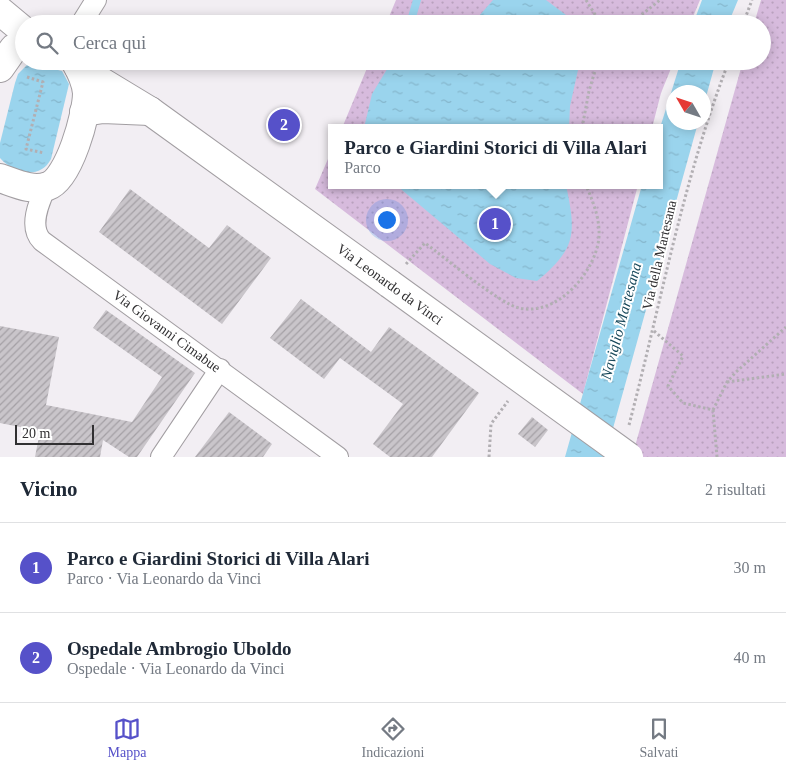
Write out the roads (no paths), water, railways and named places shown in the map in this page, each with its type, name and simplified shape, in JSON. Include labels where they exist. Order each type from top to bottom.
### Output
[{"type":"street","points":[[87,15],[96,0]]},
{"type":"street","points":[[0,11],[13,50]]},
{"type":"street","points":[[0,178],[31,187],[46,187],[58,180],[70,159],[84,112],[86,88],[79,70]]},
{"type":"street","name":"Via Leonardo da Vinci","points":[[85,70],[150,110],[629,457]]},
{"type":"street","points":[[84,112],[103,109],[150,110]]},
{"type":"street","name":"Via Giovanni Cimabue","points":[[46,187],[38,208],[35,224],[36,236],[338,457]]},
{"type":"street","points":[[161,457],[220,369]]},
{"type":"water","points":[[493,0],[546,0],[566,15],[480,15]]},
{"type":"water","points":[[702,0],[738,0],[732,15],[696,15]]},
{"type":"water","points":[[22,70],[58,70],[62,71],[69,84],[51,159],[46,166],[34,172],[19,171],[0,158],[0,143],[18,74]]},
{"type":"water","points":[[387,70],[578,70],[570,106],[569,124],[365,124],[372,94]]},
{"type":"water","points":[[678,70],[713,70],[709,85],[673,85]]},
{"type":"water","name":"Naviglio Martesana","points":[[666,109],[666,130],[696,130],[605,457],[565,457],[641,189],[663,189],[663,124],[661,124]]},
{"type":"water","points":[[401,189],[567,189],[572,228],[570,239],[560,259],[550,269],[537,281],[516,278],[490,264]]},
{"type":"waterway","points":[[413,15],[417,0]]},
{"type":"place","name":"Ospedale Ambrogio Uboldo","points":[[284,125]]},
{"type":"place","name":"Parco e Giardini Storici di Villa Alari","points":[[495,224]]}]
